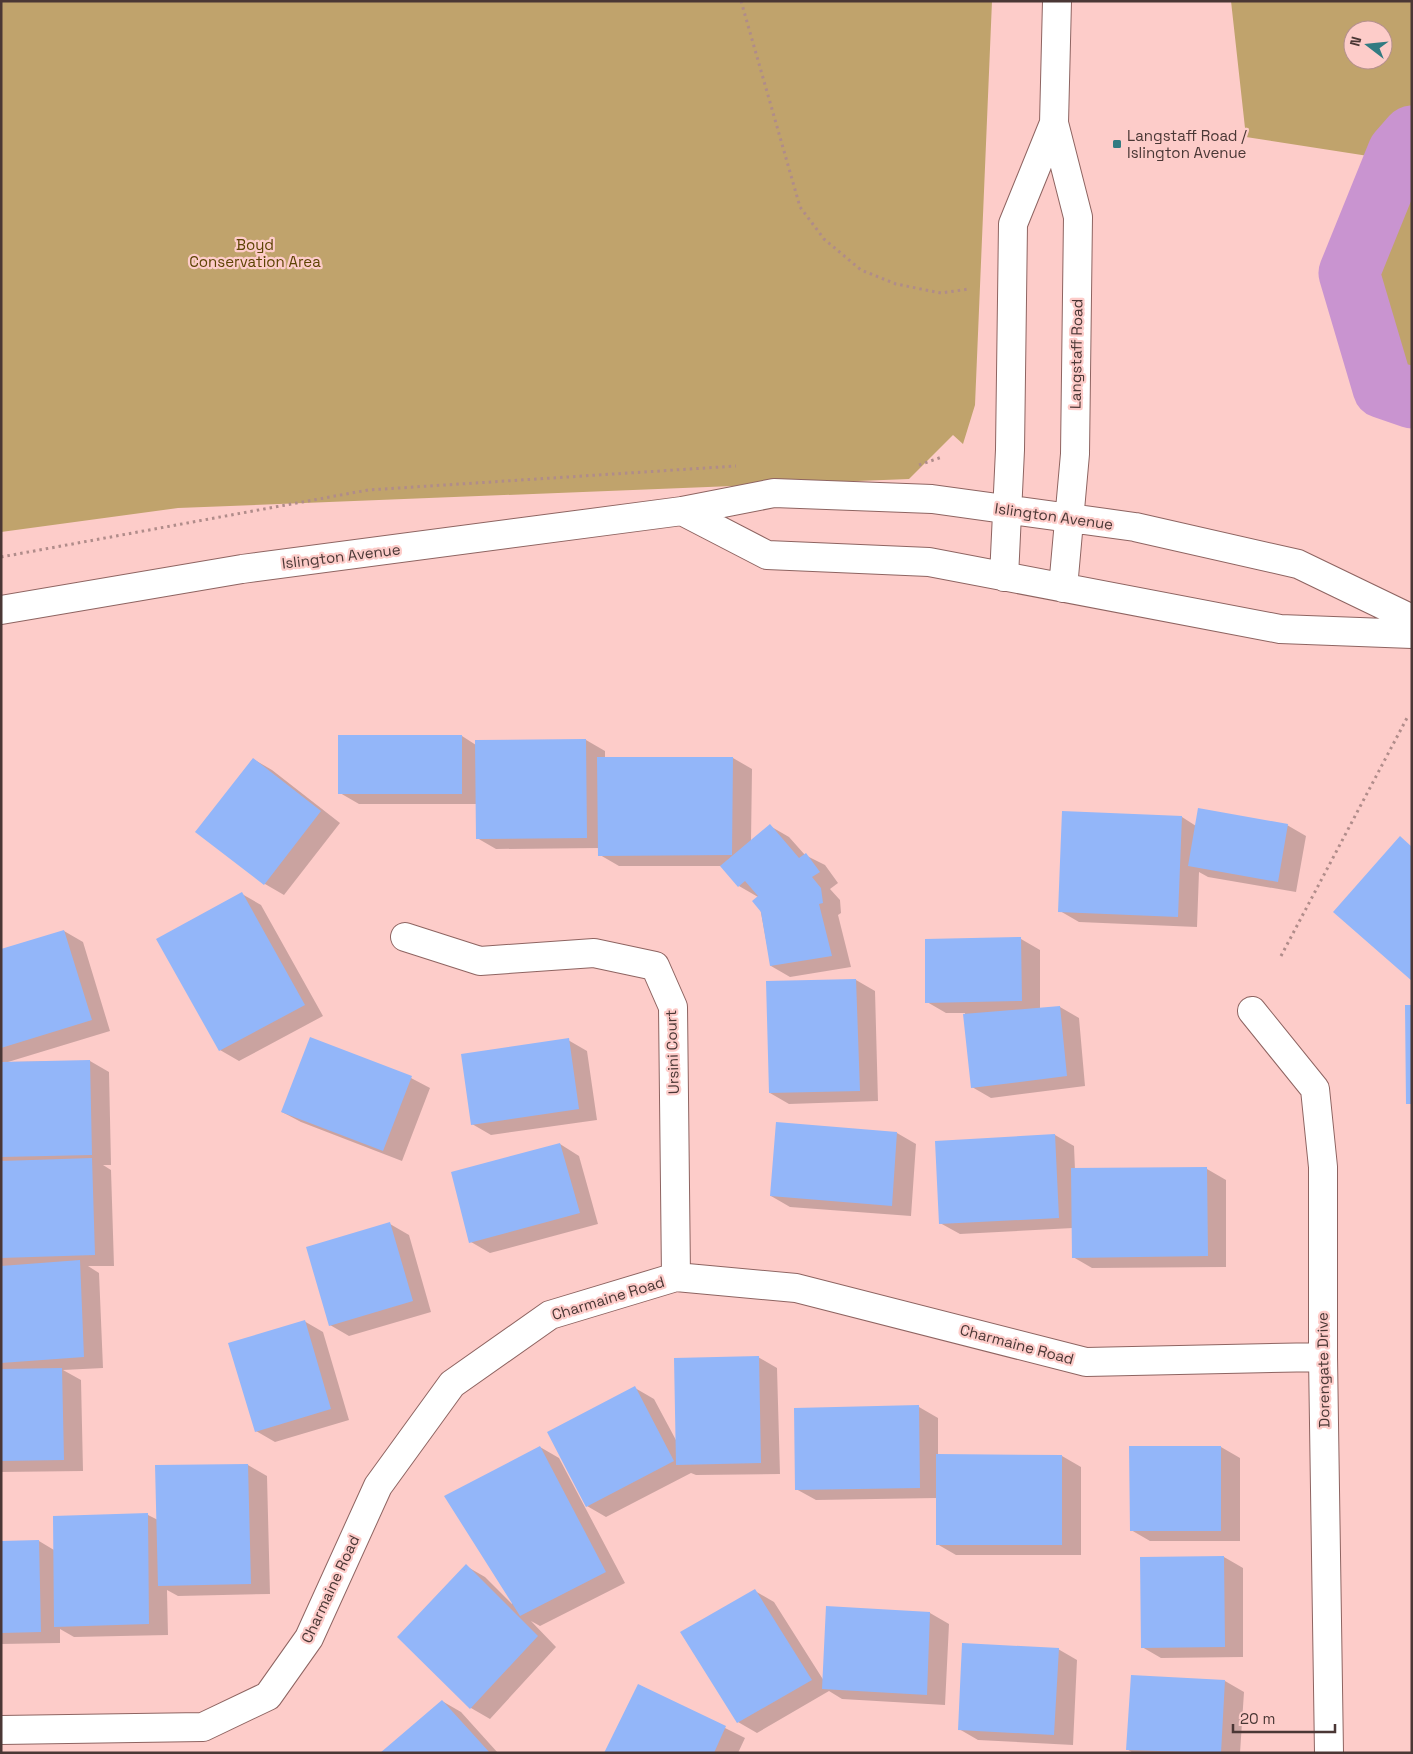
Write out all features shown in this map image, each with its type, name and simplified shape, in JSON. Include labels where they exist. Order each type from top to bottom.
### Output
[{"type":"main road","name":"Langstaff Road","points":[[1058,1],[1054,123],[1078,217],[1074,454],[1063,588]]},
{"type":"main road","name":"Langstaff Road","points":[[1004,576],[1013,224],[1054,123]]},
{"type":"main road","name":"Islington Avenue","points":[[1,610],[242,569],[682,511],[774,493],[932,498],[1135,527],[1298,564],[1412,619]]},
{"type":"main road","points":[[682,511],[767,554],[929,562],[1280,628],[1412,634]]},
{"type":"main road","name":"Ursini Court","points":[[405,937],[480,961],[594,953],[655,966],[673,1007],[676,1277]]},
{"type":"main road","name":"Dorengate Drive","points":[[1252,1011],[1315,1090],[1323,1167],[1323,1357],[1329,1753]]},
{"type":"main road","name":"Charmaine Road","points":[[1,1730],[203,1727],[268,1696],[308,1638],[378,1486],[452,1384],[550,1315],[676,1277],[796,1288],[1086,1362],[1323,1357]]},
{"type":"path","points":[[741,1],[800,207],[824,239],[861,270],[896,284],[941,292],[969,289]]},
{"type":"path","points":[[913,466],[942,457]]},
{"type":"path","points":[[1,557],[368,490],[744,466]]},
{"type":"path","points":[[1281,956],[1408,716]]},
{"type":"green space","name":"Boyd Conservation Area","points":[[1,1],[992,1],[975,405],[963,444],[953,435],[909,479],[178,508],[1,532]]},
{"type":"green space","points":[[1231,1],[1412,1],[1412,388],[1383,362],[1370,314],[1394,160],[1246,137]]},
{"type":"building","points":[[338,735],[462,735],[462,794],[338,794]]},
{"type":"building","points":[[586,739],[587,838],[476,839],[475,740]]},
{"type":"building","points":[[597,757],[733,757],[732,855],[598,856]]},
{"type":"building","points":[[253,758],[321,811],[264,885],[195,832]]},
{"type":"building","points":[[1198,808],[1288,824],[1278,882],[1188,866]]},
{"type":"building","points":[[1062,811],[1182,816],[1178,917],[1058,912]]},
{"type":"building","points":[[770,824],[799,858],[806,853],[820,872],[812,877],[821,888],[823,903],[819,904],[832,956],[770,966],[761,912],[752,901],[758,896],[745,881],[738,887],[720,866]]},
{"type":"building","points":[[1400,836],[1412,847],[1412,981],[1333,912]]},
{"type":"building","points":[[242,892],[305,1005],[219,1051],[156,939]]},
{"type":"building","points":[[64,930],[92,1020],[1,1048],[1,949]]},
{"type":"building","points":[[1021,937],[1022,1001],[925,1003],[925,939]]},
{"type":"building","points":[[856,979],[860,1091],[769,1093],[766,981]]},
{"type":"building","points":[[1405,1005],[1412,1005],[1412,1104],[1406,1104]]},
{"type":"building","points":[[1060,1006],[1067,1076],[971,1088],[963,1014]]},
{"type":"building","points":[[310,1037],[412,1076],[383,1151],[281,1112]]},
{"type":"building","points":[[569,1038],[579,1109],[471,1125],[461,1054]]},
{"type":"building","points":[[90,1060],[92,1155],[1,1157],[1,1062]]},
{"type":"building","points":[[776,1122],[897,1132],[892,1206],[770,1196]]},
{"type":"building","points":[[1055,1134],[1059,1218],[939,1224],[935,1141]]},
{"type":"building","points":[[560,1143],[580,1213],[469,1243],[451,1172]]},
{"type":"building","points":[[92,1158],[95,1255],[1,1258],[1,1161]]},
{"type":"building","points":[[1207,1167],[1208,1256],[1072,1258],[1071,1168]]},
{"type":"building","points":[[390,1222],[413,1301],[329,1326],[306,1247]]},
{"type":"building","points":[[80,1260],[84,1357],[1,1363],[1,1266]]},
{"type":"building","points":[[305,1320],[331,1409],[255,1432],[228,1343]]},
{"type":"building","points":[[759,1356],[761,1463],[676,1465],[674,1358]]},
{"type":"building","points":[[62,1368],[64,1460],[1,1461],[1,1369]]},
{"type":"building","points":[[635,1386],[674,1461],[586,1507],[547,1432]]},
{"type":"building","points":[[919,1405],[920,1488],[795,1490],[794,1408]]},
{"type":"building","points":[[540,1446],[606,1572],[520,1616],[444,1496]]},
{"type":"building","points":[[1129,1446],[1221,1446],[1221,1531],[1130,1531]]},
{"type":"building","points":[[936,1454],[1062,1455],[1062,1545],[936,1545]]},
{"type":"building","points":[[248,1464],[251,1584],[158,1586],[155,1465]]},
{"type":"building","points":[[148,1513],[149,1624],[54,1627],[53,1516]]},
{"type":"building","points":[[39,1540],[41,1632],[1,1633],[1,1541]]},
{"type":"building","points":[[1224,1556],[1225,1647],[1141,1648],[1140,1557]]},
{"type":"building","points":[[466,1564],[538,1636],[470,1709],[397,1637]]},
{"type":"building","points":[[755,1589],[812,1680],[737,1723],[680,1632]]},
{"type":"building","points":[[826,1606],[930,1612],[927,1695],[822,1689]]},
{"type":"building","points":[[962,1643],[1059,1648],[1054,1735],[958,1730]]},
{"type":"building","points":[[1131,1675],[1225,1680],[1221,1753],[1126,1750]]},
{"type":"building","points":[[638,1684],[726,1726],[714,1753],[604,1753]]},
{"type":"building","points":[[442,1700],[490,1753],[380,1753]]},
{"type":"waterway","points":[[1412,136],[1398,152],[1349,273],[1383,388],[1412,398]]},
{"type":"place","name":"Langstaff Road / Islington Avenue","points":[[1117,144]]}]
